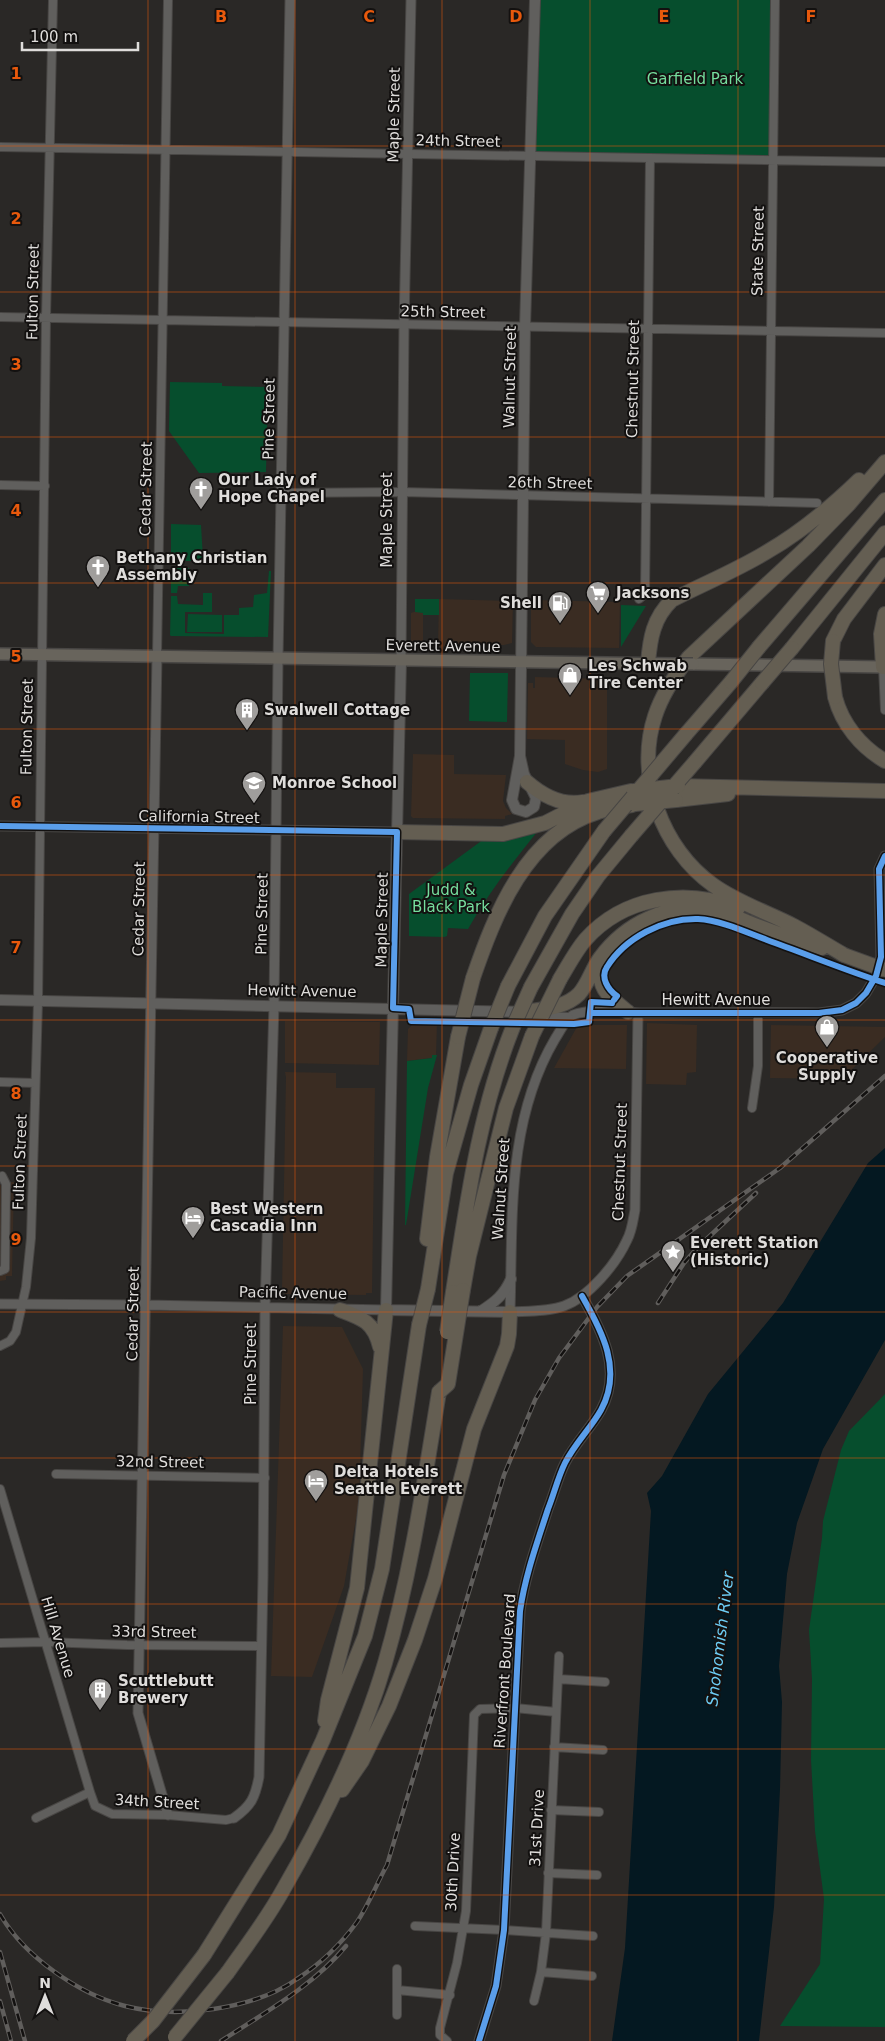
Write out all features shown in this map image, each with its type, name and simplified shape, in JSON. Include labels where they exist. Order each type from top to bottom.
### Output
[{"type":"highway","points":[[648,663],[653,630],[662,611],[672,600],[753,560],[786,540],[820,515],[885,456]]},
{"type":"highway","points":[[844,955],[795,926],[740,901],[713,885],[692,866],[674,845],[659,815],[652,786],[648,753],[655,717],[661,700],[677,672],[689,657],[808,546],[885,462]]},
{"type":"highway","points":[[134,2041],[204,1955],[279,1835],[323,1740],[365,1636],[382,1569],[419,1324],[446,1172],[471,1085],[508,986],[545,916],[604,831],[885,500]]},
{"type":"highway","points":[[174,2039],[228,1972],[283,1891],[358,1742],[396,1624],[418,1518],[439,1392],[448,1384],[467,1197],[480,1132],[492,1085],[513,1027],[531,987],[572,914],[598,876],[792,648],[885,533]]},
{"type":"highway","points":[[885,565],[844,620],[833,641],[831,664],[835,697],[841,714],[861,742],[885,761]]},
{"type":"highway","points":[[884,667],[881,634],[885,614]]},
{"type":"highway","points":[[528,782],[537,790],[554,799],[570,802],[677,793],[786,788],[885,791]]},
{"type":"highway","points":[[425,1289],[431,1198],[458,1037],[473,978],[486,939],[508,893],[530,860],[547,841],[582,818],[633,798]]},
{"type":"highway","points":[[397,832],[503,834],[545,823],[588,801]]},
{"type":"highway","points":[[458,1291],[470,1256],[506,1108],[532,1036],[560,979],[577,951],[607,920],[636,905],[670,897],[695,896],[719,901],[844,955],[885,970]]},
{"type":"highway","points":[[525,1012],[555,1007],[573,998],[582,988],[600,958],[627,930],[641,921],[666,912],[696,909],[724,913],[794,940],[844,955]]},
{"type":"highway","points":[[600,958],[599,975],[603,989],[607,995],[633,1012]]},
{"type":"highway","points":[[340,1310],[360,1317],[370,1325],[377,1334],[382,1358]]},
{"type":"highway","points":[[323,1740],[328,1700],[357,1588],[386,1310]]},
{"type":"highway","points":[[325,1810],[344,1788],[362,1761],[389,1706],[415,1640],[435,1579],[474,1429],[507,1346],[510,1334],[510,1312]]},
{"type":"main road","name":"Walnut Street","points":[[520,756],[536,802],[531,810],[526,812],[519,811],[512,800],[520,756],[522,496],[535,0]]},
{"type":"main road","name":"Everett Avenue","points":[[0,654],[884,667]]},
{"type":"main road","name":"Maple Street","points":[[386,1310],[401,661]]},
{"type":"main road","name":"Hewitt Avenue","points":[[0,1000],[525,1012],[547,1017],[568,1018]]},
{"type":"main road","points":[[481,1311],[498,1300],[511,1279]]},
{"type":"main road","name":"Pacific Avenue","points":[[386,1310],[510,1312]]},
{"type":"street","name":"Fulton Street","points":[[23,1304],[31,1238],[38,1002],[46,318],[53,0]]},
{"type":"street","name":"Cedar Street","points":[[168,0],[138,1712],[168,1815]]},
{"type":"street","name":"Pine Street","points":[[234,1818],[253,1801],[258,1778],[265,1478],[265,1308],[274,1005],[278,659],[290,0]]},
{"type":"street","name":"Maple Street","points":[[401,661],[404,325],[411,0]]},
{"type":"street","name":"State Street","points":[[769,502],[775,0]]},
{"type":"street","name":"24th Street","points":[[0,148],[885,162]]},
{"type":"street","name":"Chestnut Street","points":[[639,599],[644,594],[650,158]]},
{"type":"street","name":"25th Street","points":[[0,317],[885,333]]},
{"type":"street","points":[[0,485],[45,486]]},
{"type":"street","name":"26th Street","points":[[282,493],[402,492],[817,503]]},
{"type":"street","points":[[884,667],[885,710]]},
{"type":"street","name":"California Street","points":[[0,826],[397,832]]},
{"type":"street","name":"Hewitt Avenue","points":[[568,1018],[582,1013],[819,1013],[842,1010],[856,1003],[866,993],[876,976],[881,958],[879,869],[885,856]]},
{"type":"street","name":"Chestnut Street","points":[[582,1296],[603,1276],[621,1252],[628,1239],[633,1222],[633,1012]]},
{"type":"street","points":[[752,1108],[758,1066],[758,1012]]},
{"type":"street","name":"Walnut Street","points":[[510,1312],[514,1185],[520,1131],[534,1085],[553,1044],[568,1018]]},
{"type":"street","points":[[0,1082],[35,1083]]},
{"type":"street","points":[[0,1271],[5,1269],[6,1184],[2,1176]]},
{"type":"street","name":"Pacific Avenue","points":[[510,1312],[551,1310],[565,1306],[582,1296]]},
{"type":"street","name":"Riverfront Boulevard","points":[[479,2041],[496,1986],[504,1930],[520,1611],[524,1584],[564,1464],[576,1443],[601,1411],[608,1396],[610,1384],[611,1374],[605,1343],[599,1326],[582,1296]]},
{"type":"street","name":"Pacific Avenue","points":[[0,1304],[386,1310]]},
{"type":"street","points":[[0,1346],[10,1341],[14,1336],[23,1304]]},
{"type":"street","name":"32nd Street","points":[[56,1474],[143,1474],[265,1478]]},
{"type":"street","name":"Hill Avenue","points":[[0,1489],[90,1792]]},
{"type":"street","name":"33rd Street","points":[[0,1643],[45,1642],[140,1646],[262,1646]]},
{"type":"street","name":"31st Drive","points":[[534,2001],[541,1972],[546,1933],[559,1656]]},
{"type":"street","points":[[558,1679],[605,1682]]},
{"type":"street","points":[[515,1708],[556,1712]]},
{"type":"street","name":"30th Drive","points":[[447,2041],[440,2035],[440,2028],[450,1995],[463,1928],[474,1716],[480,1709],[515,1708]]},
{"type":"street","points":[[554,1747],[603,1750]]},
{"type":"street","points":[[36,1818],[90,1792]]},
{"type":"street","name":"34th Street","points":[[90,1792],[95,1806],[112,1814],[168,1815],[226,1820],[234,1818]]},
{"type":"street","points":[[551,1810],[598,1812]]},
{"type":"street","points":[[548,1873],[597,1875]]},
{"type":"street","points":[[415,1926],[593,1936]]},
{"type":"street","points":[[397,1969],[397,2016]]},
{"type":"street","points":[[541,1972],[592,1976]]},
{"type":"street","points":[[397,1990],[450,1995]]},
{"type":"shaded area","points":[[439,599],[513,601],[512,643],[504,645],[438,646]]},
{"type":"shaded area","points":[[531,600],[620,602],[619,648],[536,647],[531,642]]},
{"type":"shaded area","points":[[423,612],[423,644],[413,644],[411,641],[411,613]]},
{"type":"shaded area","points":[[535,677],[607,679],[607,769],[598,772],[583,770],[565,764],[565,740],[527,739],[528,683],[533,683],[533,688],[535,688]]},
{"type":"shaded area","points":[[413,754],[454,755],[454,774],[506,775],[503,801],[506,808],[512,814],[505,816],[505,819],[413,818],[411,816]]},
{"type":"shaded area","points":[[285,1021],[380,1022],[379,1065],[285,1063]]},
{"type":"shaded area","points":[[415,1022],[437,1023],[436,1055],[432,1055],[432,1058],[407,1061],[408,1029]]},
{"type":"shaded area","points":[[647,1023],[697,1025],[696,1072],[687,1073],[686,1085],[646,1084]]},
{"type":"shaded area","points":[[578,1025],[627,1025],[626,1069],[554,1068]]},
{"type":"shaded area","points":[[771,1025],[885,1027],[885,1037],[842,1079],[770,1078]]},
{"type":"shaded area","points":[[285,1072],[336,1073],[336,1088],[375,1088],[372,1293],[366,1293],[366,1295],[285,1294],[285,1291],[282,1291]]},
{"type":"shaded area","points":[[14,1182],[12,1276],[6,1276],[6,1280],[0,1281],[0,1185]]},
{"type":"shaded area","points":[[283,1326],[342,1327],[363,1369],[359,1502],[344,1586],[312,1677],[271,1676]]},
{"type":"green space","name":"Garfield Park","points":[[535,0],[775,0],[773,160],[532,156]]},
{"type":"green space","points":[[170,382],[222,383],[222,386],[268,387],[266,472],[199,473],[169,431]]},
{"type":"green space","points":[[171,524],[201,525],[203,558],[200,561],[171,561]]},
{"type":"green space","points":[[171,568],[189,568],[189,586],[178,586],[177,593],[171,593]]},
{"type":"green space","points":[[269,571],[271,571],[268,637],[170,635],[171,596],[177,596],[178,604],[203,605],[203,593],[212,593],[212,612],[185,612],[185,633],[224,634],[224,615],[239,615],[239,608],[253,607],[254,595],[267,593]]},
{"type":"green space","points":[[415,599],[439,599],[439,615],[423,615],[423,613],[415,612]]},
{"type":"green space","points":[[621,605],[646,606],[621,647]]},
{"type":"green space","points":[[188,614],[222,615],[222,632],[187,632]]},
{"type":"green space","points":[[470,673],[508,673],[507,722],[469,721]]},
{"type":"green space","name":"Judd & Black Park","points":[[537,832],[501,879],[468,929],[448,928],[447,936],[444,937],[409,936],[409,894],[484,839],[504,839]]},
{"type":"green space","points":[[432,1055],[437,1055],[428,1088],[405,1225],[407,1061],[432,1058]]},
{"type":"green space","points":[[885,1394],[885,2027],[780,2026],[820,1964],[824,1899],[815,1831],[811,1760],[812,1679],[809,1630],[823,1521],[841,1450],[849,1431]]},
{"type":"water","name":"Snohomish River","points":[[885,1148],[885,1340],[823,1449],[797,1523],[787,1574],[779,1666],[782,1702],[774,1907],[759,2041],[612,2041],[625,1948],[651,1511],[647,1493],[662,1476],[708,1394],[783,1303],[868,1163]]},
{"type":"railway","points":[[0,1914],[10,1930],[23,1944],[71,1983],[107,2000],[145,2010],[167,2012],[190,2011],[237,2005],[279,1990],[314,1967],[330,1953],[357,1922],[387,1865],[504,1475],[535,1400],[559,1358],[597,1307],[627,1276],[780,1168],[885,1076]]},
{"type":"railway","points":[[658,1303],[684,1263],[698,1247],[756,1193]]},
{"type":"railway","points":[[221,2041],[271,2009],[319,1974],[346,1946]]},
{"type":"railway","points":[[0,1952],[25,2041]]},
{"type":"railway","points":[[0,2001],[11,2041]]},
{"type":"cycle path","points":[[0,826],[397,832],[393,1008],[409,1009],[411,1021],[574,1024],[589,1022],[591,1002],[612,1003]]},
{"type":"cycle path","points":[[590,1013],[819,1013],[842,1010],[856,1003],[866,993],[876,976],[881,957],[879,869],[885,856]]},
{"type":"cycle path","points":[[614,1000],[617,996],[608,987],[604,975],[607,967],[624,947],[634,939],[659,926],[672,922],[698,919],[742,930],[885,983]]},
{"type":"cycle path","points":[[479,2041],[496,1986],[504,1930],[522,1598],[528,1572],[560,1474],[569,1456],[601,1410],[610,1380],[610,1366],[603,1337],[582,1296]]},
{"type":"place","name":"Our Lady of Hope Chapel","points":[[201,510]]},
{"type":"place","name":"Bethany Christian Assembly","points":[[98,588]]},
{"type":"place","name":"Jacksons","points":[[598,614]]},
{"type":"place","name":"Shell","points":[[560,624]]},
{"type":"place","name":"Les Schwab Tire Center","points":[[570,696]]},
{"type":"place","name":"Swalwell Cottage","points":[[247,731]]},
{"type":"place","name":"Monroe School","points":[[254,804]]},
{"type":"place","name":"Cooperative Supply","points":[[827,1048]]},
{"type":"place","name":"Best Western Cascadia Inn","points":[[193,1239]]},
{"type":"place","name":"Everett Station (Historic)","points":[[673,1273]]},
{"type":"place","name":"Delta Hotels Seattle Everett","points":[[316,1502]]},
{"type":"place","name":"Scuttlebutt Brewery","points":[[100,1711]]}]
